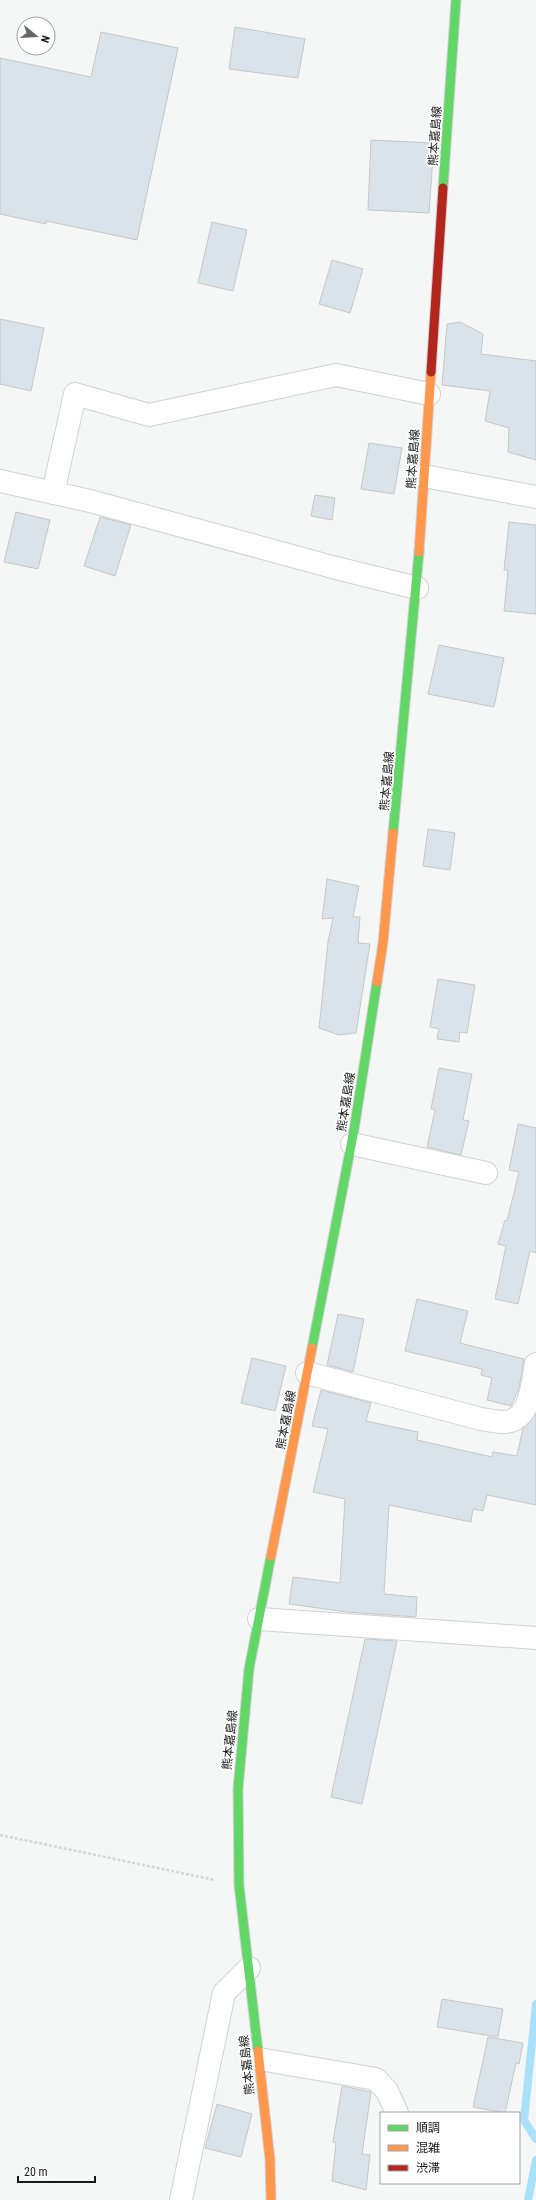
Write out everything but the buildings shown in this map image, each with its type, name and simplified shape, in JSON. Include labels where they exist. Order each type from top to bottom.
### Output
[{"type":"main road","name":"熊本嘉島線","points":[[271,2200],[270,2160],[239,1885],[238,1788],[249,1669],[352,1144],[383,943],[417,588],[456,0]]},
{"type":"street","points":[[53,493],[75,394],[149,415],[336,375],[429,394]]},
{"type":"street","points":[[424,476],[536,497]]},
{"type":"street","points":[[0,481],[90,501],[336,568],[417,588]]},
{"type":"street","points":[[352,1144],[486,1173]]},
{"type":"street","points":[[307,1373],[481,1419],[505,1422],[521,1416],[526,1407],[536,1364]]},
{"type":"street","points":[[259,1618],[536,1638]]},
{"type":"street","points":[[181,2200],[224,1993],[249,1968]]},
{"type":"street","points":[[259,2059],[376,2079],[387,2091],[397,2112]]},
{"type":"path","points":[[0,1835],[239,1885]]},
{"type":"waterway","points":[[536,2004],[524,2120],[536,2139]]},
{"type":"waterway","points":[[528,2200],[536,2160]]},
{"type":"traffic: fast","points":[[443,188],[456,0]]},
{"type":"traffic: fast","points":[[393,833],[419,552]]},
{"type":"traffic: fast","points":[[312,1348],[354,1130],[377,982]]},
{"type":"traffic: fast","points":[[258,2051],[239,1885],[238,1789],[249,1669],[271,1556]]},
{"type":"traffic: slow","points":[[419,552],[431,372]]},
{"type":"traffic: slow","points":[[377,982],[383,943],[393,833]]},
{"type":"traffic: slow","points":[[271,1556],[312,1348]]},
{"type":"traffic: slow","points":[[258,2051],[270,2160],[271,2200]]},
{"type":"traffic: jam","points":[[431,372],[443,188]]}]
